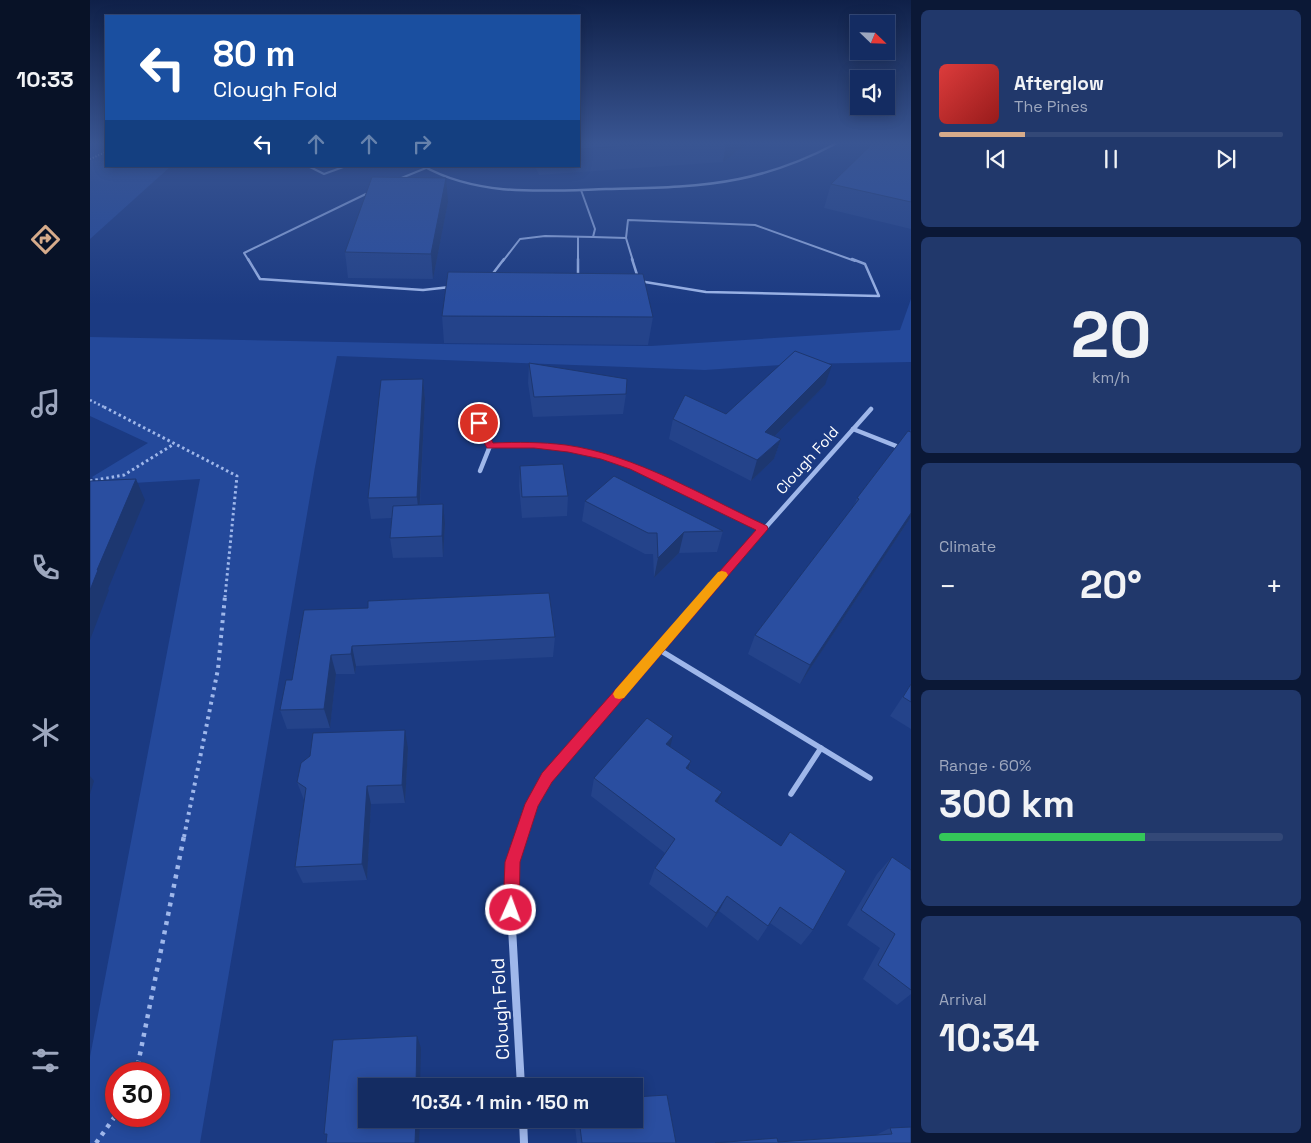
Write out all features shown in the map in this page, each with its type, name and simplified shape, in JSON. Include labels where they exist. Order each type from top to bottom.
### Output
[{"type":"street","name":"Clough Fold","points":[[521,1078],[511,910],[512,862],[532,804],[547,778],[658,649],[872,409]]},
{"type":"street","points":[[479,423],[490,446],[480,471]]},
{"type":"street","points":[[853,429],[911,452]]},
{"type":"street","points":[[490,446],[534,445],[568,448],[604,457],[634,467],[763,529]]},
{"type":"street","points":[[658,649],[870,778]]},
{"type":"street","points":[[791,794],[821,748]]},
{"type":"street","points":[[523,1128],[524,1143]]},
{"type":"lane","points":[[358,197],[244,253],[260,279],[423,290],[450,286]]},
{"type":"lane","points":[[584,197],[595,229],[593,237]]},
{"type":"lane","points":[[628,220],[755,225],[865,264],[879,296],[706,292],[639,282],[626,238],[628,220]]},
{"type":"lane","points":[[486,282],[520,239],[544,236],[626,238]]},
{"type":"lane","points":[[578,237],[578,286]]},
{"type":"path","points":[[90,400],[237,476],[218,669],[138,1062]]},
{"type":"path","points":[[90,481],[124,475],[174,444]]},
{"type":"path","points":[[96,1143],[107,1127]]},
{"type":"shaded area","points":[[90,197],[136,197],[90,239]]},
{"type":"shaded area","points":[[911,299],[911,362],[796,364],[705,370],[337,356],[315,467],[200,1143],[90,1143],[90,1057],[200,479],[100,485],[92,477],[148,443],[90,416],[90,337],[651,346],[900,330]]},
{"type":"building","points":[[365,197],[442,197],[431,254],[345,252]]},
{"type":"building","points":[[890,197],[911,197],[911,202]]},
{"type":"building","points":[[448,272],[643,274],[653,317],[442,316]]},
{"type":"building","points":[[795,351],[832,365],[765,432],[781,439],[757,460],[673,419],[685,395],[726,414]]},
{"type":"building","points":[[529,363],[627,379],[626,394],[534,397]]},
{"type":"building","points":[[423,379],[417,497],[368,498],[381,380]]},
{"type":"building","points":[[908,431],[911,432],[911,513],[810,665],[755,635],[859,499],[857,498]]},
{"type":"building","points":[[563,464],[568,496],[522,497],[520,466]]},
{"type":"building","points":[[614,476],[723,531],[684,532],[658,558],[657,533],[648,533],[585,501]]},
{"type":"building","points":[[136,479],[97,570],[90,590],[90,481]]},
{"type":"building","points":[[443,504],[442,536],[390,538],[393,506]]},
{"type":"building","points":[[549,593],[555,637],[352,646],[351,654],[331,655],[324,709],[280,710],[286,680],[292,680],[304,610],[368,608],[368,601]]},
{"type":"building","points":[[911,684],[911,702],[903,697]]},
{"type":"building","points":[[647,718],[673,736],[666,744],[691,761],[686,768],[722,792],[715,801],[781,846],[790,832],[846,871],[813,930],[780,907],[768,926],[727,896],[716,913],[655,868],[675,839],[594,778]]},
{"type":"building","points":[[405,730],[402,785],[367,786],[362,864],[295,867],[306,788],[297,782],[301,763],[310,756],[313,733]]},
{"type":"building","points":[[892,857],[911,870],[911,990],[878,965],[895,934],[861,910]]},
{"type":"building","points":[[417,1036],[416,1078],[358,1078],[358,1128],[416,1128],[415,1143],[326,1143],[327,1134],[324,1134],[333,1040]]},
{"type":"building","points":[[667,1095],[676,1143],[582,1143],[580,1128],[643,1128],[643,1096]]},
{"type":"building","points":[[911,1127],[911,1143],[715,1143],[777,1138],[778,1142],[892,1134],[890,1128]]},
{"type":"slow traffic","points":[[619,694],[722,575]]},
{"type":"route","points":[[479,423],[490,446],[534,445],[568,448],[604,457],[634,467],[763,529],[547,778],[532,804],[512,862],[511,910]]}]
